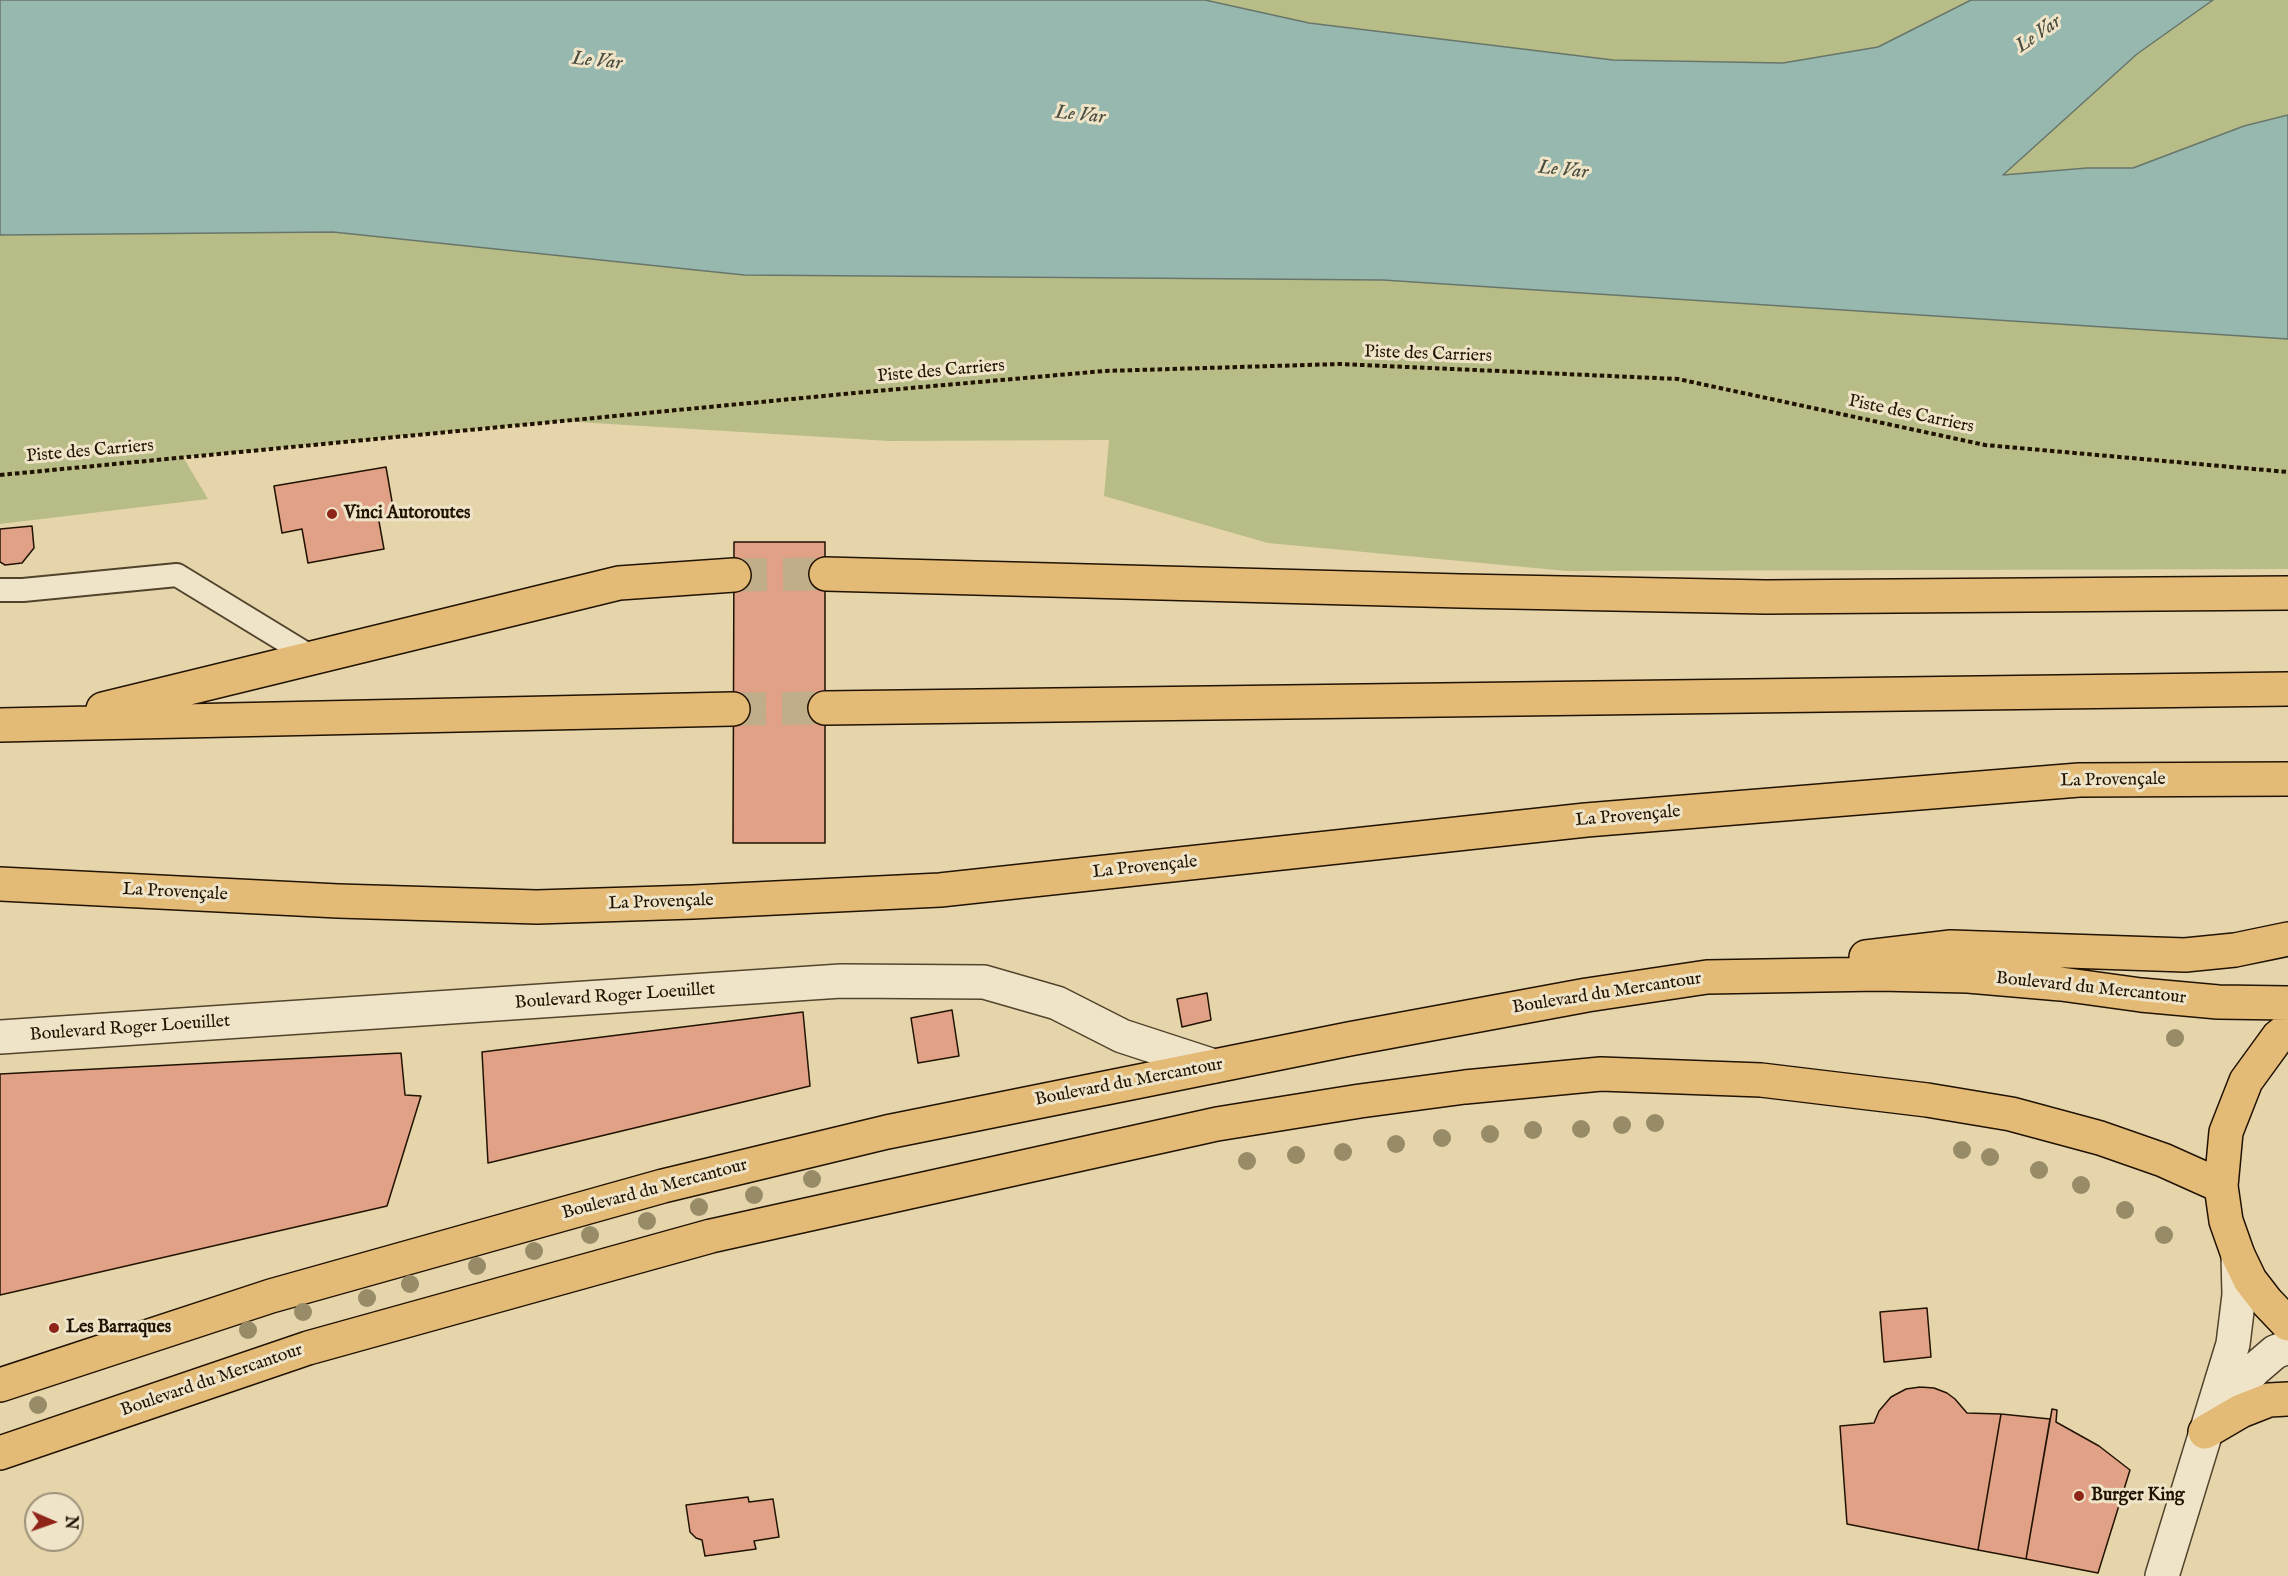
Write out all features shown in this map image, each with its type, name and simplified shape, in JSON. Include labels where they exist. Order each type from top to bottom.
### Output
[{"type":"main road","points":[[826,574],[1766,597],[2288,593]]},
{"type":"main road","points":[[43,724],[619,583],[734,575]]},
{"type":"main road","points":[[825,708],[2288,689]]},
{"type":"main road","points":[[0,725],[734,709]]},
{"type":"main road","name":"La Provençale","points":[[0,884],[338,901],[537,907],[728,900],[940,890],[1586,820],[2079,780],[2288,779]]},
{"type":"main road","points":[[1707,977],[1951,947],[2185,955],[2235,950],[2288,939]]},
{"type":"main road","name":"Boulevard du Mercantour","points":[[0,1385],[271,1296],[663,1186],[887,1132],[1587,994],[1707,977],[1879,974],[1968,976],[2218,1002],[2288,1003]]},
{"type":"main road","points":[[2288,1029],[2278,1037],[2246,1081],[2226,1132],[2222,1186],[2226,1221],[2238,1255],[2250,1280],[2288,1324]]},
{"type":"main road","name":"Boulevard du Mercantour","points":[[0,1453],[308,1348],[711,1236],[1217,1124],[1465,1087],[1601,1074],[1761,1080],[1843,1089],[2011,1114],[2100,1138],[2163,1160],[2222,1186]]},
{"type":"main road","points":[[2205,1432],[2241,1411],[2269,1400],[2288,1398]]},
{"type":"street","name":"Boulevard Roger Loeuillet","points":[[0,1037],[841,981],[984,982],[1057,1003],[1122,1036],[1214,1066]]},
{"type":"street","points":[[2162,1576],[2233,1344],[2239,1295],[2238,1255]]},
{"type":"street","points":[[2205,1432],[2254,1370],[2275,1352],[2288,1347]]},
{"type":"lane","points":[[0,590],[23,590],[177,575],[313,658]]},
{"type":"path","name":"Piste des Carriers","points":[[0,475],[1104,371],[1340,364],[1678,379],[1986,445],[2288,472]]},
{"type":"green space","points":[[1205,0],[1971,0],[1878,47],[1783,63],[1613,60],[1309,23]]},
{"type":"green space","points":[[2213,0],[2288,0],[2288,115],[2244,126],[2133,168],[2087,168],[2002,176],[2137,54]]},
{"type":"green space","points":[[333,232],[744,275],[1383,280],[2288,339],[2288,569],[1567,571],[1268,543],[1104,496],[1109,440],[889,441],[561,421],[183,457],[208,499],[0,524],[0,235]]},
{"type":"water","name":"Le Var","points":[[0,0],[1205,0],[1309,23],[1613,60],[1783,63],[1878,47],[1971,0],[2213,0],[2137,54],[2003,175],[2087,168],[2133,168],[2244,126],[2288,115],[2288,339],[1383,280],[744,275],[333,232],[0,235]]},
{"type":"building","name":"Vinci Autoroutes","points":[[386,467],[394,513],[378,516],[384,549],[308,563],[302,529],[282,533],[274,486]]},
{"type":"building","points":[[32,526],[34,548],[22,563],[5,565],[0,562],[0,529]]},
{"type":"building","points":[[734,542],[825,542],[825,843],[733,843]]},
{"type":"building","points":[[1207,993],[1211,1020],[1182,1027],[1177,999]]},
{"type":"building","points":[[952,1010],[959,1056],[918,1063],[911,1018]]},
{"type":"building","points":[[803,1012],[810,1086],[488,1163],[482,1052]]},
{"type":"building","points":[[401,1053],[405,1095],[421,1096],[387,1206],[0,1295],[0,1074]]},
{"type":"building","points":[[1927,1308],[1931,1357],[1884,1362],[1880,1312]]},
{"type":"building","points":[[1934,1388],[1947,1393],[1967,1413],[2001,1414],[1978,1550],[1847,1524],[1840,1426],[1874,1423],[1879,1411],[1891,1397],[1906,1389]]},
{"type":"building","points":[[2052,1409],[2057,1410],[2056,1422],[2099,1446],[2130,1470],[2098,1573],[2026,1559]]},
{"type":"building","points":[[2001,1414],[2050,1419],[2026,1559],[1978,1550]]},
{"type":"building","points":[[748,1497],[749,1502],[773,1499],[779,1537],[754,1541],[756,1549],[705,1556],[702,1540],[690,1532],[686,1505]]},
{"type":"tunnel","points":[[734,575],[826,574]]},
{"type":"tunnel","points":[[733,709],[825,708]]},
{"type":"place","name":"Vinci Autoroutes","points":[[332,514]]},
{"type":"place","name":"Les Barraques","points":[[54,1328]]},
{"type":"place","name":"Burger King","points":[[2079,1496]]}]
